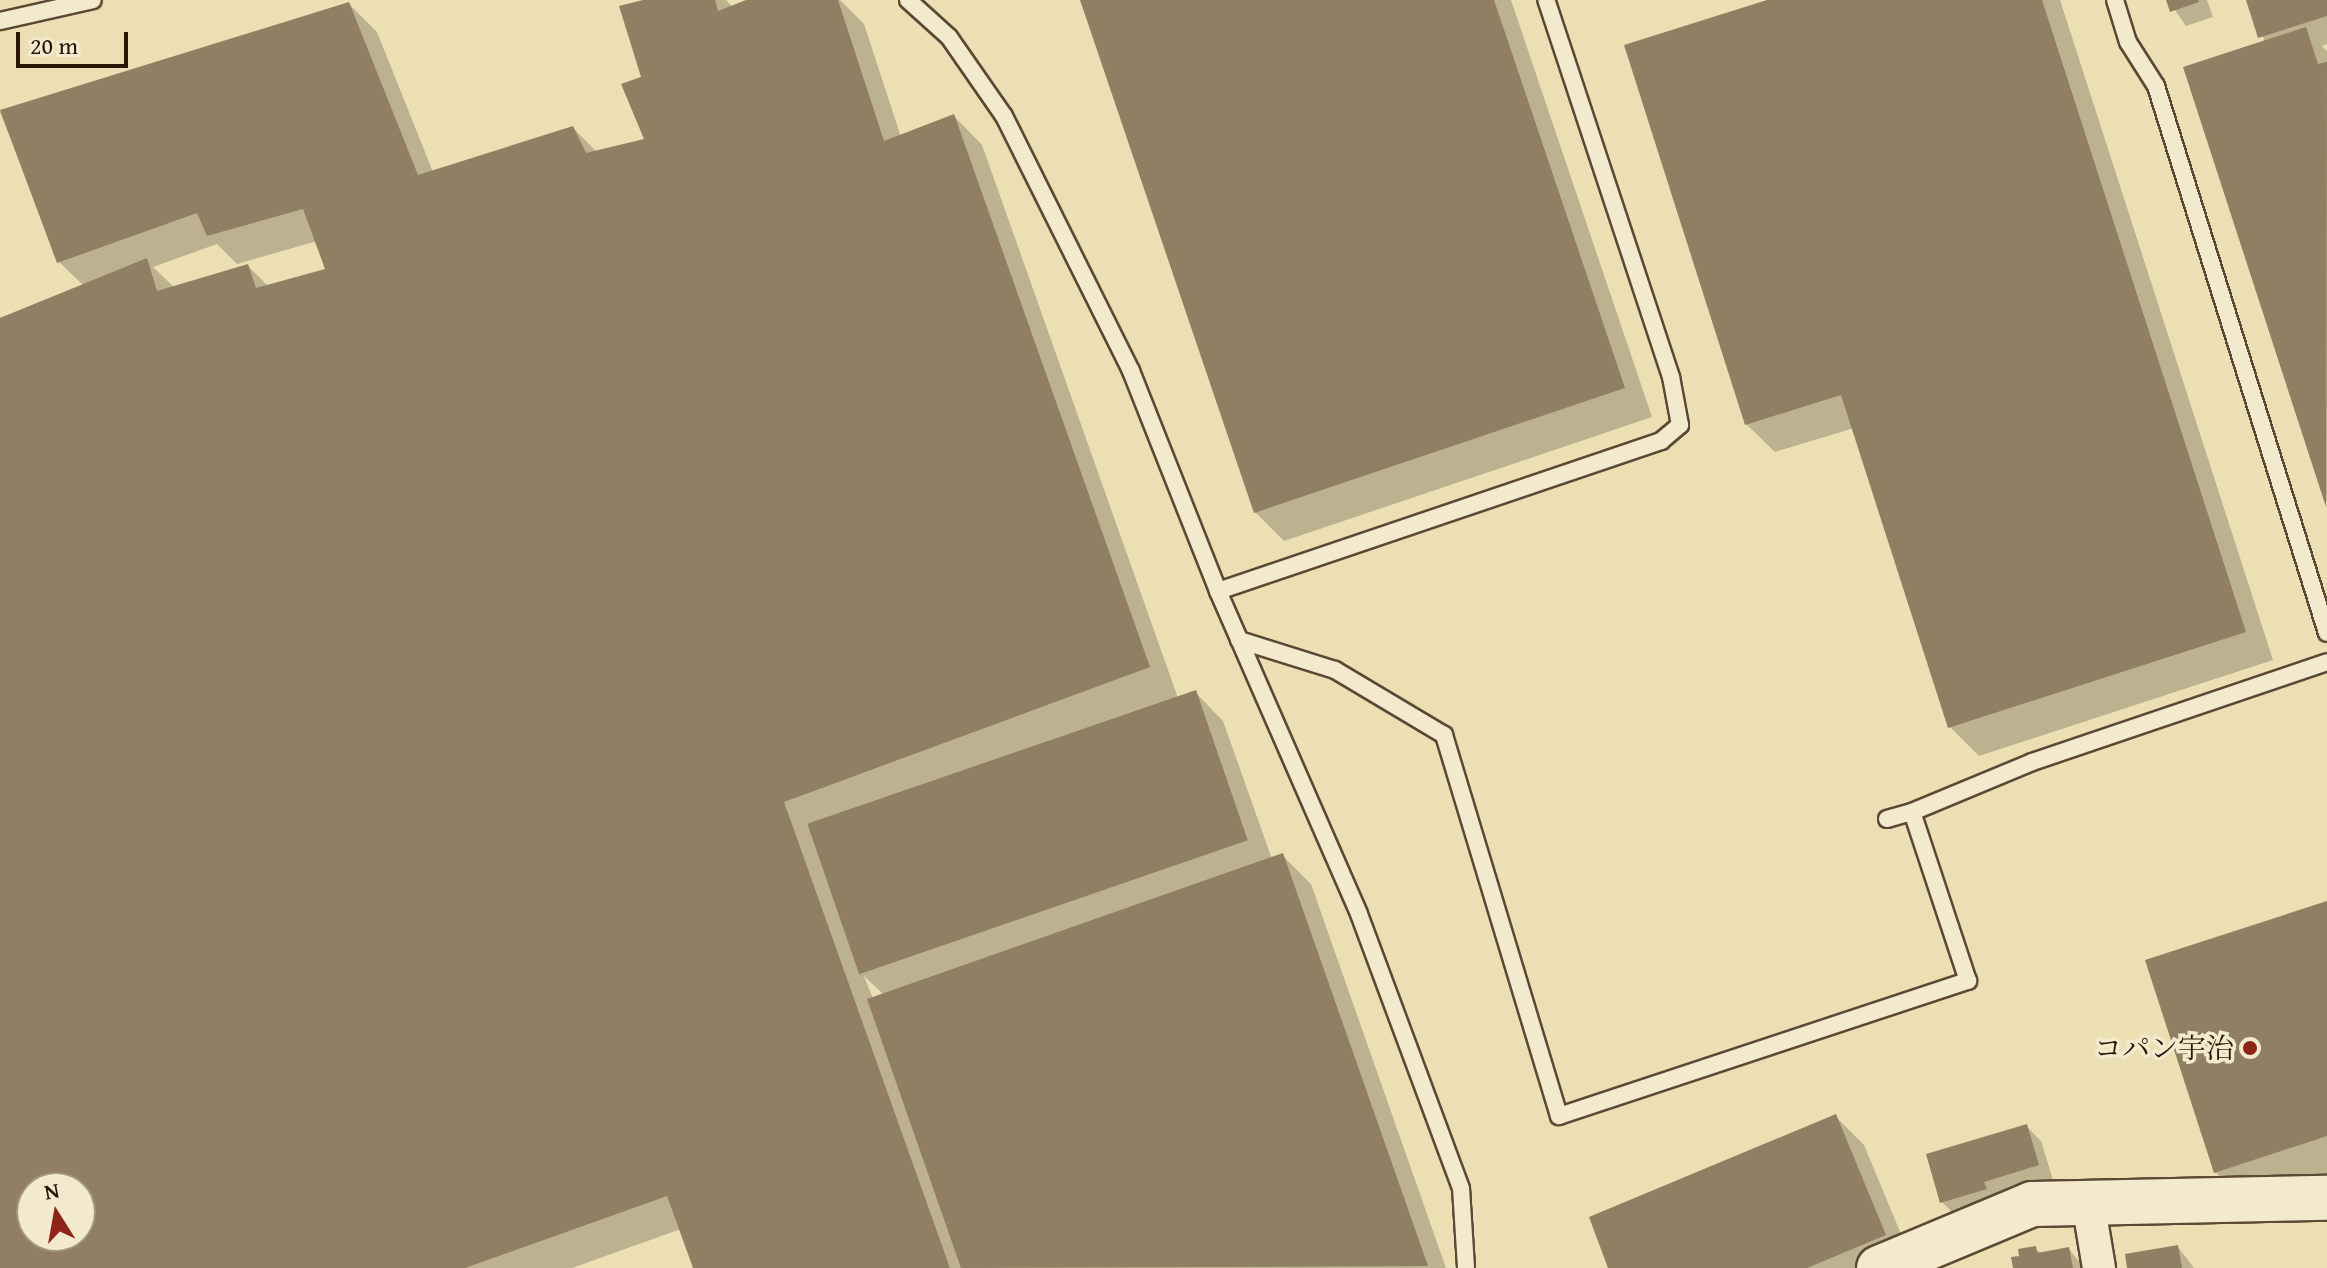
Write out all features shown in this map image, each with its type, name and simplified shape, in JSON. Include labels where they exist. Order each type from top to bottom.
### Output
[{"type":"street","points":[[1879,1268],[2032,1204],[2327,1198]]},
{"type":"street","points":[[2088,1202],[2099,1268]]},
{"type":"lane","points":[[0,21],[93,0]]},
{"type":"lane","points":[[908,0],[949,37],[1004,116],[1131,371],[1218,591],[1359,914],[1461,1188],[1466,1268]]},
{"type":"lane","points":[[1218,591],[1661,441],[1680,425],[1671,377],[1546,0]]},
{"type":"lane","points":[[2115,0],[2128,42],[2156,86],[2327,633]]},
{"type":"lane","points":[[1239,640],[1335,670],[1444,735],[1559,1116],[1968,981],[1912,812]]},
{"type":"lane","points":[[1887,819],[1912,812],[2032,762],[2327,662]]},
{"type":"building","points":[[643,0],[715,0],[718,11],[746,0],[838,0],[884,141],[954,114],[1150,667],[784,802],[950,1268],[693,1268],[667,1196],[465,1268],[0,1268],[0,318],[147,258],[157,291],[248,264],[256,288],[325,269],[303,209],[207,236],[197,213],[57,263],[0,110],[349,2],[418,175],[573,126],[586,153],[644,139],[621,84],[641,77],[619,6]]},
{"type":"building","points":[[1080,0],[1494,0],[1625,388],[1254,513]]},
{"type":"building","points":[[1767,0],[2042,0],[2246,632],[1948,728],[1841,395],[1745,425],[1624,45]]},
{"type":"building","points":[[2166,0],[2198,0],[2199,2],[2170,12]]},
{"type":"building","points":[[2246,0],[2327,0],[2327,16],[2258,38]]},
{"type":"building","points":[[2306,27],[2318,64],[2327,62],[2326,507],[2183,67]]},
{"type":"building","points":[[1196,690],[1248,840],[859,974],[807,824]]},
{"type":"building","points":[[1283,853],[1428,1266],[961,1268],[867,999]]},
{"type":"building","name":"コパン宇治","points":[[2327,901],[2327,1136],[2214,1173],[2145,960]]},
{"type":"building","points":[[1836,1114],[1886,1235],[1807,1268],[1608,1268],[1589,1217]]},
{"type":"building","points":[[2027,1124],[2039,1165],[1984,1182],[1987,1189],[1940,1203],[1926,1154]]},
{"type":"building","points":[[2178,1245],[2182,1268],[2127,1268],[2125,1254]]},
{"type":"building","points":[[2036,1246],[2037,1253],[2069,1247],[2073,1268],[2013,1268],[2011,1257],[2019,1256],[2018,1249]]},
{"type":"place","name":"コパン宇治","points":[[2250,1048]]}]
